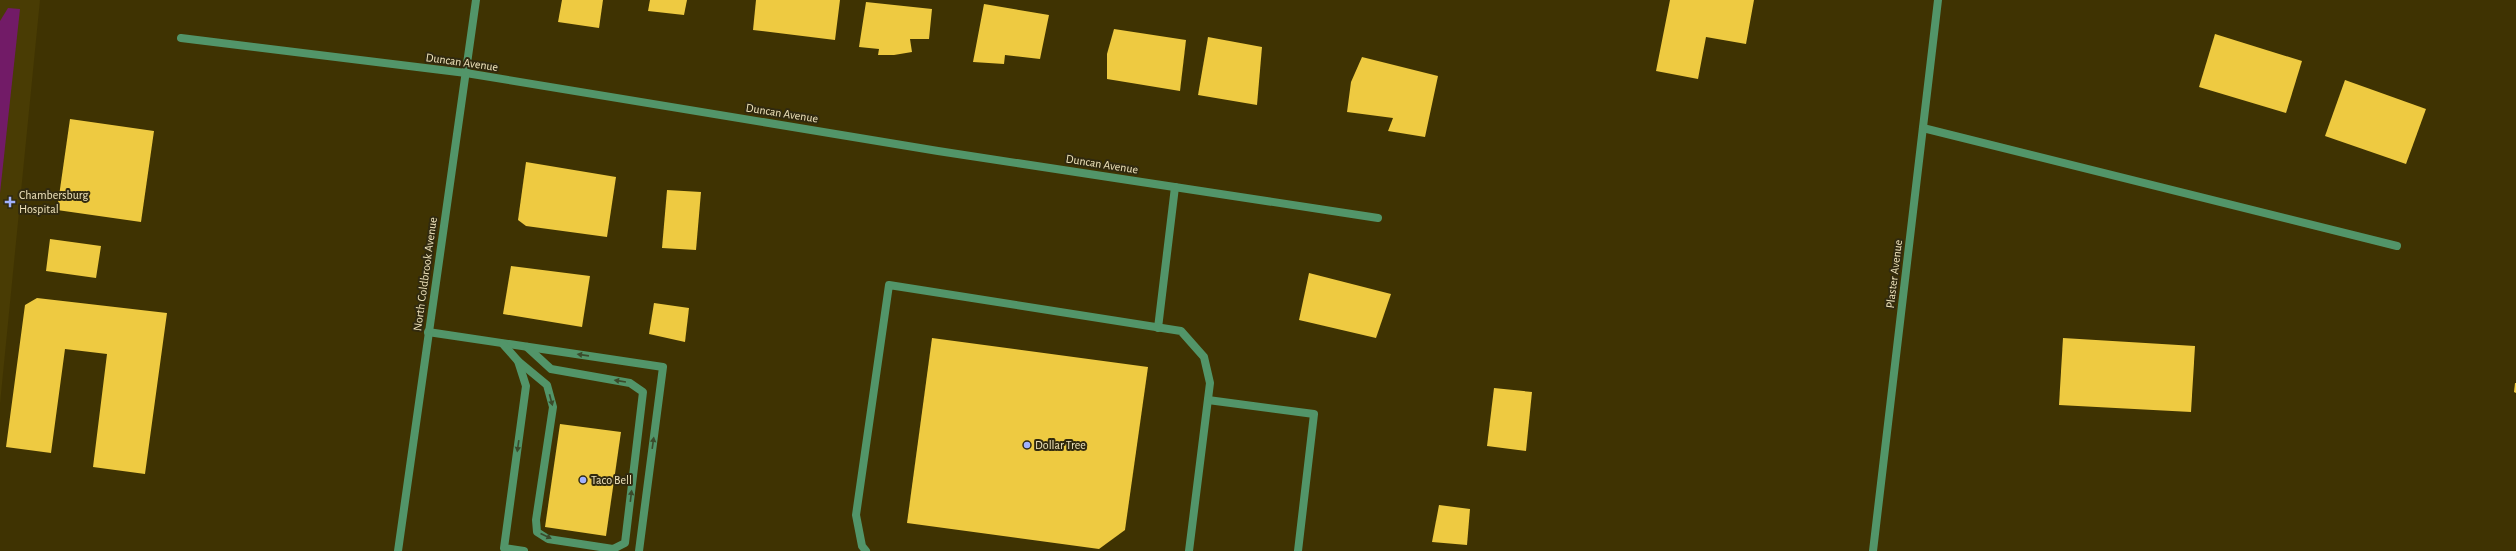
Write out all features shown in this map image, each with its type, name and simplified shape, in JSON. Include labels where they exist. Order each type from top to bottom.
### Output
[{"type":"street","name":"North Coldbrook Avenue","points":[[398,551],[476,0]]},
{"type":"street","name":"Plaster Avenue","points":[[1873,551],[1938,0]]},
{"type":"street","name":"Duncan Avenue","points":[[181,38],[466,73],[938,152],[1378,218]]},
{"type":"street","points":[[1923,128],[2397,246]]},
{"type":"street","points":[[1158,328],[1175,187]]},
{"type":"street","points":[[866,551],[862,546],[856,515],[889,285],[1181,331],[1204,357],[1210,383],[1188,551]]},
{"type":"street","points":[[428,332],[663,367],[639,551]]},
{"type":"street","points":[[504,344],[518,360],[547,385],[553,407],[536,520],[537,532],[548,539],[613,549],[625,543],[643,392],[630,383],[551,369],[527,347]]},
{"type":"street","points":[[518,360],[526,386],[504,548],[524,551]]},
{"type":"street","points":[[1208,400],[1314,414],[1298,551]]},
{"type":"shaded area","name":"Chambersburg Hospital","points":[[0,0],[40,0],[0,404]]},
{"type":"shaded area","points":[[8,8],[20,9],[0,193],[0,21]]},
{"type":"building","points":[[562,0],[603,0],[599,28],[558,22]]},
{"type":"building","points":[[650,0],[687,0],[684,15],[648,11]]},
{"type":"building","points":[[756,0],[840,0],[835,40],[753,30]]},
{"type":"building","points":[[1670,0],[1754,0],[1746,44],[1706,37],[1698,79],[1656,71]]},
{"type":"building","points":[[866,2],[932,9],[929,39],[910,39],[912,52],[894,55],[878,55],[879,49],[859,47]]},
{"type":"building","points":[[984,4],[1049,15],[1040,59],[1005,55],[1004,64],[973,62]]},
{"type":"building","points":[[1114,29],[1186,40],[1180,91],[1107,79],[1107,54]]},
{"type":"building","points":[[2215,34],[2302,61],[2286,113],[2199,87]]},
{"type":"building","points":[[1208,37],[1262,47],[1257,105],[1198,95]]},
{"type":"building","points":[[1362,57],[1438,76],[1425,137],[1388,131],[1393,118],[1347,112],[1351,82]]},
{"type":"building","points":[[2345,80],[2426,109],[2406,164],[2325,136]]},
{"type":"building","points":[[70,119],[154,131],[141,222],[57,210]]},
{"type":"building","points":[[526,162],[616,177],[607,237],[526,226],[518,220]]},
{"type":"building","points":[[667,190],[701,192],[696,250],[662,248]]},
{"type":"building","points":[[50,239],[101,246],[96,278],[46,271]]},
{"type":"building","points":[[511,266],[590,276],[582,327],[503,314]]},
{"type":"building","points":[[1309,273],[1391,294],[1376,338],[1299,320]]},
{"type":"building","points":[[37,298],[167,313],[145,474],[93,467],[107,354],[65,349],[51,453],[6,447],[25,305]]},
{"type":"building","points":[[654,303],[689,308],[685,342],[649,334]]},
{"type":"building","name":"Dollar Tree","points":[[932,338],[1148,367],[1125,530],[1099,549],[907,523]]},
{"type":"building","points":[[2063,338],[2195,346],[2191,412],[2059,405]]},
{"type":"building","points":[[2516,383],[2516,393],[2514,392]]},
{"type":"building","points":[[1494,388],[1532,392],[1526,451],[1487,446]]},
{"type":"building","name":"Taco Bell","points":[[560,424],[621,432],[606,536],[545,527]]},
{"type":"building","points":[[1439,505],[1470,509],[1467,545],[1432,542]]},
{"type":"place","name":"Chambersburg Hospital","points":[[10,202]]},
{"type":"place","name":"Dollar Tree","points":[[1027,445]]},
{"type":"place","name":"Taco Bell","points":[[583,480]]}]
